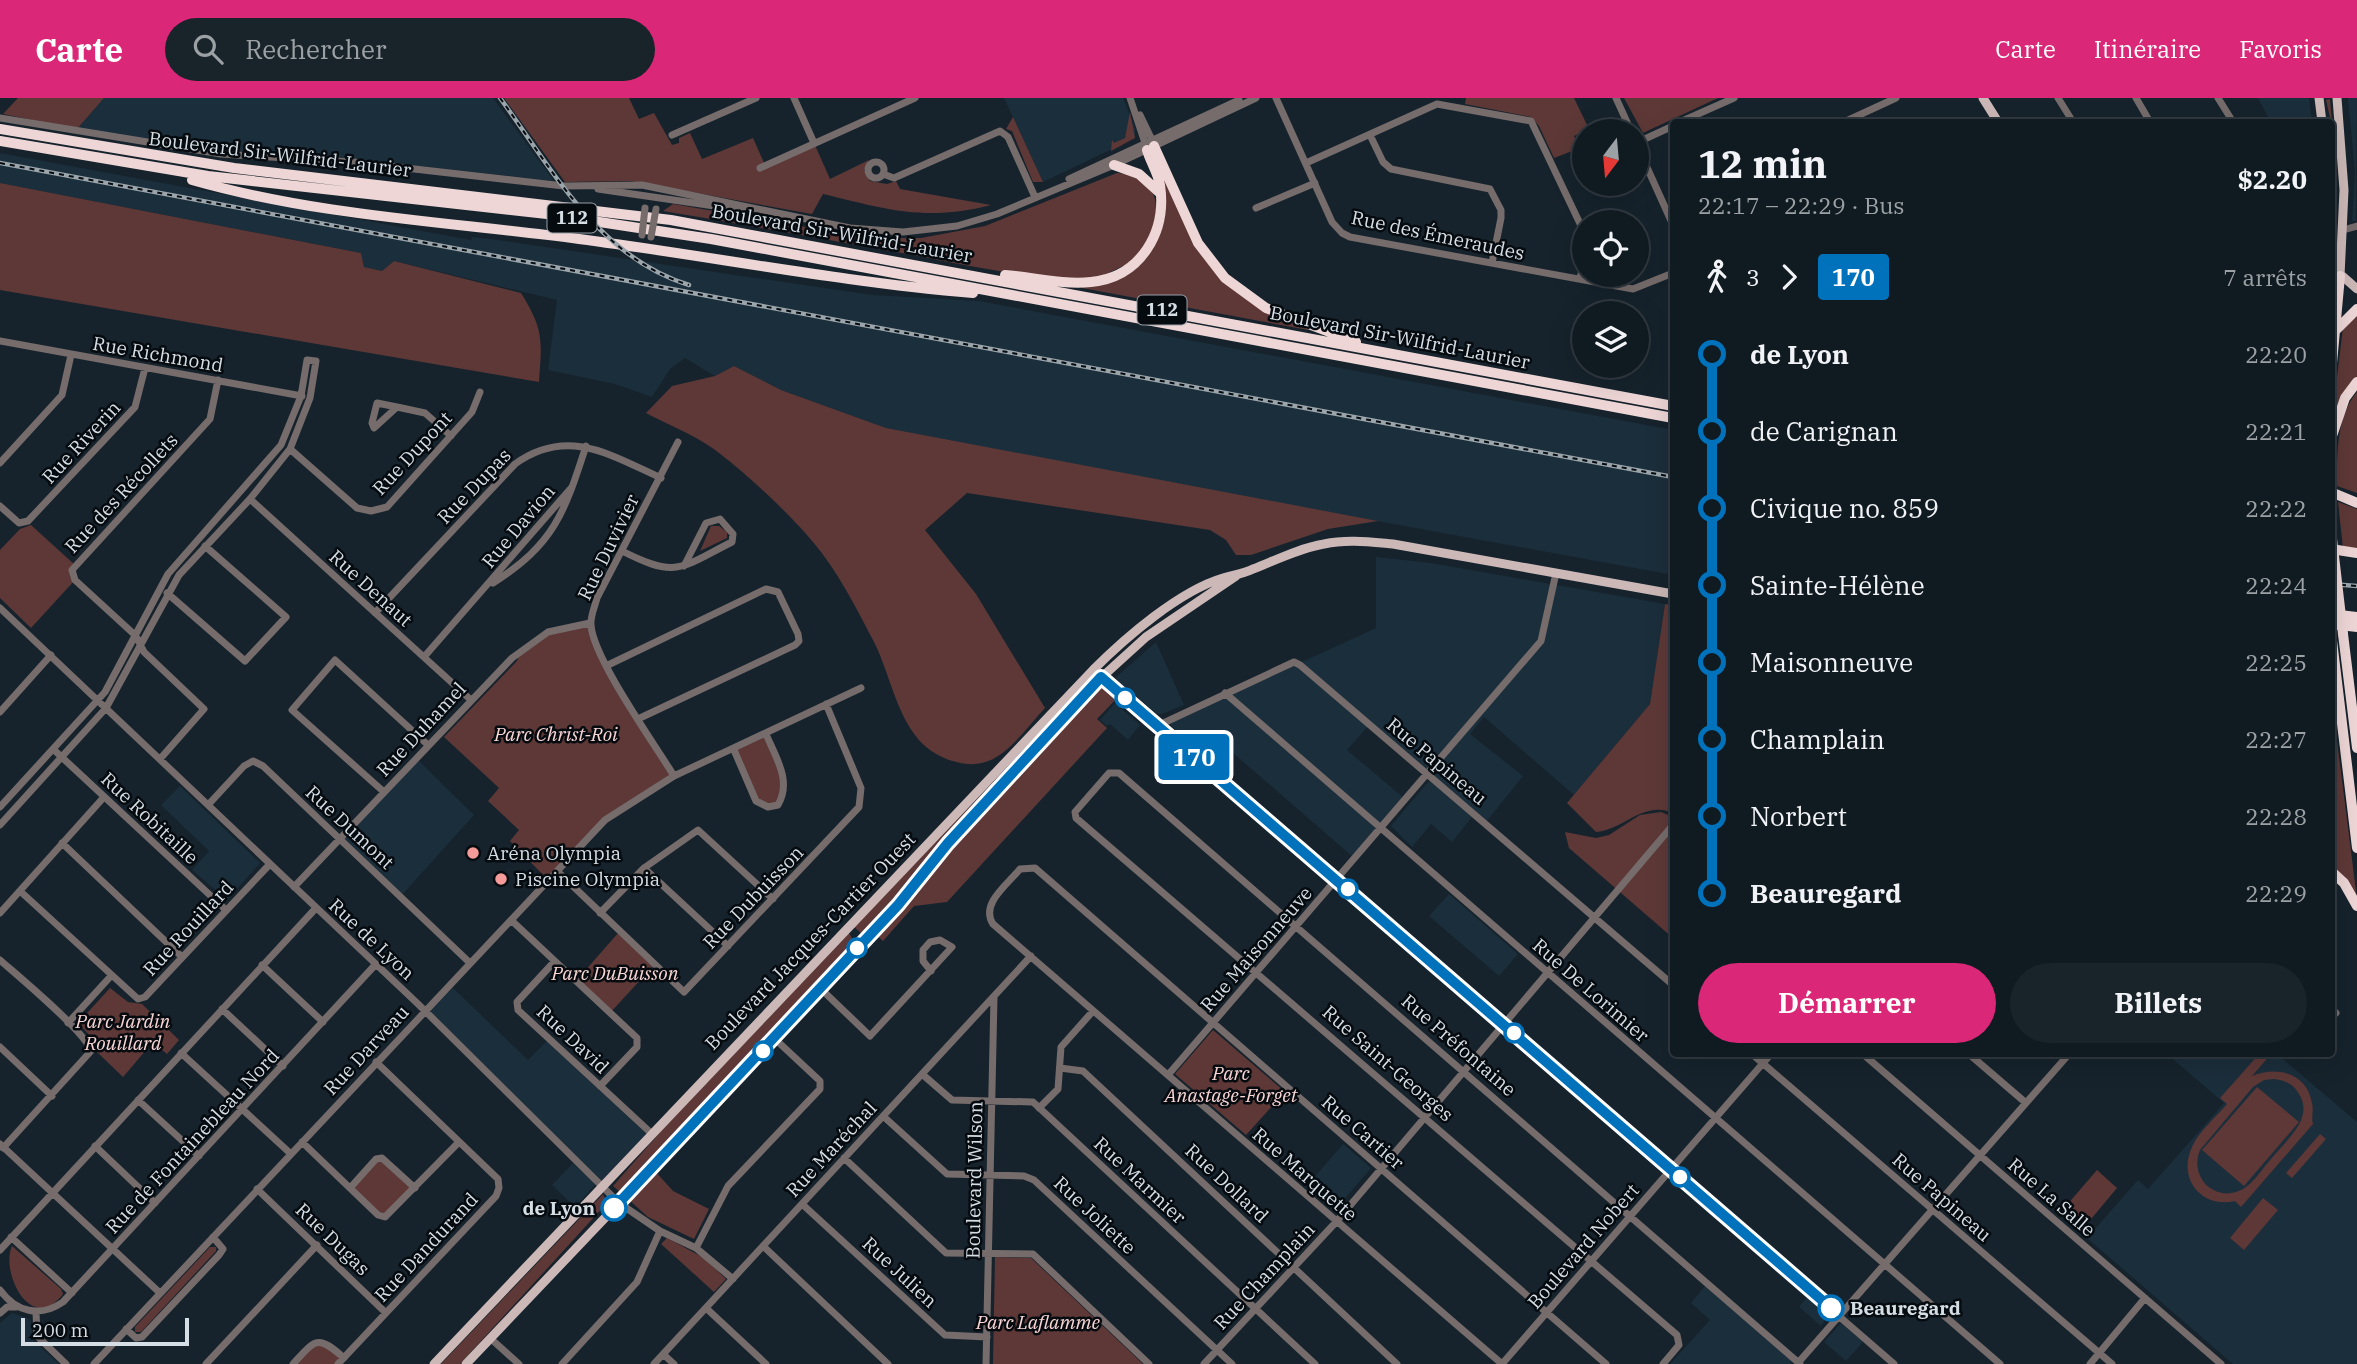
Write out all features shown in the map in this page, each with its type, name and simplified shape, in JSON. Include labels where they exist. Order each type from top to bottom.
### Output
[{"type":"highway","name":"Boulevard Sir-Wilfrid-Laurier","points":[[0,129],[258,172],[648,216],[1670,405]]},
{"type":"highway","name":"Boulevard Sir-Wilfrid-Laurier","points":[[0,141],[270,185],[605,222],[755,246],[1670,417]]},
{"type":"highway","points":[[946,270],[1075,282],[1112,277],[1137,261],[1152,243],[1161,219],[1160,193],[1149,145]]},
{"type":"highway","points":[[1149,145],[1200,247],[1229,282],[1272,311],[1378,351]]},
{"type":"highway","points":[[1114,165],[1139,174],[1160,193]]},
{"type":"highway","points":[[153,168],[234,192],[341,210],[644,244],[932,290],[1033,298]]},
{"type":"highway","points":[[2335,340],[2340,276]]},
{"type":"highway","points":[[2336,332],[2357,309]]},
{"type":"highway","points":[[2335,427],[2343,403],[2357,382]]},
{"type":"highway","points":[[2335,493],[2353,500]]},
{"type":"highway","points":[[2335,550],[2357,553]]},
{"type":"highway","points":[[2335,565],[2357,748]]},
{"type":"highway","points":[[2335,614],[2357,617]]},
{"type":"highway","points":[[2335,624],[2357,627]]},
{"type":"highway","points":[[2345,650],[2357,681]]},
{"type":"highway","points":[[2335,666],[2357,848]]},
{"type":"highway","points":[[2335,875],[2344,883],[2357,906]]},
{"type":"main road","points":[[1983,98],[1996,119]]},
{"type":"main road","points":[[2319,98],[2322,119]]},
{"type":"main road","points":[[2337,98],[2343,171],[2340,276]]},
{"type":"main road","points":[[2335,270],[2357,289]]},
{"type":"main road","name":"Boulevard Jacques-Cartier Ouest","points":[[434,1364],[1093,670],[1176,603],[1224,578],[1237,576],[1323,544],[1356,541],[1393,544],[1670,593]]},
{"type":"main road","name":"Boulevard Jacques-Cartier Ouest","points":[[466,1364],[775,1039],[911,891],[948,843],[1101,677],[1146,637],[1237,576]]},
{"type":"street","points":[[672,135],[756,98]]},
{"type":"street","points":[[794,98],[814,143]]},
{"type":"street","points":[[760,167],[915,98]]},
{"type":"street","points":[[1050,190],[1114,165],[1244,98]]},
{"type":"street","points":[[590,187],[647,197],[658,194],[867,230],[912,232],[970,223],[1035,197],[1255,98]]},
{"type":"street","name":"Rue des Émeraudes","points":[[1276,98],[1334,224],[1350,237],[1572,278]]},
{"type":"street","points":[[1616,98],[1626,119]]},
{"type":"street","points":[[1687,119],[1734,98]]},
{"type":"street","points":[[1850,119],[1896,98]]},
{"type":"street","points":[[2058,98],[2071,119]]},
{"type":"street","points":[[2136,98],[2148,119]]},
{"type":"street","points":[[2218,98],[2231,119]]},
{"type":"street","points":[[1132,102],[1149,145]]},
{"type":"street","points":[[1306,163],[1437,104],[1531,121],[1573,210]]},
{"type":"street","name":"Boulevard Sir-Wilfrid-Laurier","points":[[0,118],[207,153],[353,162],[590,187]]},
{"type":"street","points":[[1649,137],[1670,127]]},
{"type":"street","points":[[883,174],[894,178],[1000,131],[1008,136],[1035,197]]},
{"type":"street","points":[[1370,135],[1383,162],[1391,169],[1490,189],[1501,210],[1492,263]]},
{"type":"street","points":[[1649,172],[1670,218]]},
{"type":"street","points":[[1256,208],[1315,183]]},
{"type":"street","points":[[590,187],[629,184],[648,187],[658,194]]},
{"type":"street","points":[[644,244],[648,187]]},
{"type":"street","points":[[644,244],[651,237],[658,194]]},
{"type":"street","points":[[1664,205],[1670,202]]},
{"type":"street","points":[[2343,230],[2357,226]]},
{"type":"street","name":"Rue des Émeraudes","points":[[1649,283],[1670,274]]},
{"type":"street","name":"Rue Richmond","points":[[0,341],[310,398]]},
{"type":"street","points":[[0,463],[62,395],[71,355]]},
{"type":"street","points":[[0,807],[113,682],[173,569],[281,445],[301,396],[307,360],[316,361],[310,398],[290,449],[167,593],[141,648],[106,708],[0,825]]},
{"type":"street","name":"Rue Riverin","points":[[0,506],[19,523],[28,521],[135,407],[145,368]]},
{"type":"street","name":"Rue des Récollets","points":[[141,648],[136,636],[75,580],[72,570],[210,419],[218,380]]},
{"type":"street","name":"Rue Dupont","points":[[290,449],[357,508],[372,511],[387,507],[472,412],[480,392]]},
{"type":"street","points":[[397,407],[425,413],[451,436]]},
{"type":"street","name":"Rue Duvivier","points":[[674,776],[606,666],[595,645],[590,623],[597,598],[678,442]]},
{"type":"street","name":"Rue Dupas","points":[[375,613],[515,464],[533,451],[556,444],[586,446],[660,478]]},
{"type":"street","name":"Rue Davion","points":[[489,585],[532,556],[549,536],[572,487],[586,446]]},
{"type":"street","name":"Rue Davion","points":[[424,657],[572,487]]},
{"type":"street","name":"Rue Denaut","points":[[250,499],[471,700]]},
{"type":"street","points":[[622,551],[654,567],[675,569],[684,566],[732,542],[733,534],[720,519],[706,523],[684,566]]},
{"type":"street","points":[[167,593],[244,661],[286,617],[205,546]]},
{"type":"street","name":"Rue Maisonneuve","points":[[1168,1075],[1541,640],[1556,573]]},
{"type":"street","points":[[606,666],[766,589],[778,592],[799,634],[799,641],[795,645],[640,718]]},
{"type":"street","name":"Rue de Lyon","points":[[0,608],[424,1010],[619,1203],[660,1231],[696,1248],[733,1279]]},
{"type":"street","name":"Rue Duhamel","points":[[294,887],[512,658],[540,637],[590,623]]},
{"type":"street","points":[[141,648],[204,709],[160,759]]},
{"type":"street","points":[[0,712],[51,655]]},
{"type":"street","points":[[384,792],[292,710],[335,660],[428,745]]},
{"type":"street","name":"Rue Papineau","points":[[1157,726],[1294,662],[1670,982]]},
{"type":"street","points":[[1093,670],[1894,1364]]},
{"type":"street","name":"Rue Darveau","points":[[93,1364],[604,820],[674,776],[861,688]]},
{"type":"street","name":"Rue De Lorimier","points":[[1225,693],[2000,1364]]},
{"type":"street","name":"Rue Dubuisson","points":[[556,871],[684,992],[856,812],[861,801],[861,788],[826,704]]},
{"type":"street","points":[[734,750],[757,801],[768,807],[778,805],[784,794],[785,780],[766,734]]},
{"type":"street","name":"Rue Robitaille","points":[[53,750],[226,910]]},
{"type":"street","name":"Rue Dumont","points":[[208,805],[244,766],[253,761],[263,766],[470,963]]},
{"type":"street","name":"Rue Préfontaine","points":[[1094,790],[1110,773],[1119,773],[1799,1363]]},
{"type":"street","name":"Rue Saint-Georges","points":[[1094,790],[1075,812],[1076,818],[1677,1335],[1679,1345],[1663,1364]]},
{"type":"street","points":[[0,912],[104,797]]},
{"type":"street","name":"Rue Champlain","points":[[1204,1364],[1336,1222],[1670,829]]},
{"type":"street","points":[[600,913],[644,868],[698,830],[773,899]]},
{"type":"street","points":[[62,843],[182,957]]},
{"type":"street","name":"Rue Rouillard","points":[[110,977],[133,998],[142,999],[270,865]]},
{"type":"street","points":[[644,868],[729,946]]},
{"type":"street","name":"Rue Cartier","points":[[1003,889],[1020,869],[1034,868],[1606,1364]]},
{"type":"street","name":"Rue Marquette","points":[[1003,889],[989,906],[988,916],[993,925],[1502,1364]]},
{"type":"street","points":[[20,891],[110,977],[68,1023]]},
{"type":"street","points":[[0,1250],[316,908]]},
{"type":"street","points":[[511,920],[636,1038],[637,1047],[600,1086]]},
{"type":"street","points":[[821,989],[870,1036],[931,971],[952,947],[940,940],[930,942],[923,950],[923,961],[931,971]]},
{"type":"street","name":"Rue Maréchal","points":[[654,1364],[1031,956]]},
{"type":"street","points":[[0,960],[68,1023],[88,1043],[91,1051],[52,1096],[2,1146],[160,1293]]},
{"type":"street","name":"Rue David","points":[[554,962],[517,1002],[518,1010],[651,1133]]},
{"type":"street","name":"Rue de Fontainebleau Nord","points":[[36,1312],[54,1308],[72,1293],[376,964]]},
{"type":"street","points":[[262,965],[323,1022]]},
{"type":"street","name":"Boulevard Wilson","points":[[986,1364],[993,997]]},
{"type":"street","points":[[222,1009],[283,1066]]},
{"type":"street","points":[[922,1074],[952,1100],[1033,1102],[1039,1108],[1058,1089],[1061,1047],[1093,1011]]},
{"type":"street","points":[[696,1248],[729,1186],[820,1089],[820,1081],[775,1039]]},
{"type":"street","points":[[0,1047],[52,1096]]},
{"type":"street","points":[[181,1053],[290,1154]]},
{"type":"street","name":"Rue Papineau","points":[[1755,1057],[2112,1364]]},
{"type":"street","name":"Boulevard Nobert","points":[[1502,1364],[1768,1057]]},
{"type":"street","name":"Rue La Salle","points":[[1866,1057],[2221,1364]]},
{"type":"street","points":[[1972,1057],[2026,1103]]},
{"type":"street","points":[[1799,1363],[1931,1208],[2067,1057]]},
{"type":"street","name":"Rue Dandurand","points":[[341,1361],[499,1188],[498,1180],[376,1062]]},
{"type":"street","name":"Rue Dollard","points":[[1060,1068],[1083,1070],[1397,1364]]},
{"type":"street","points":[[138,1100],[199,1156]]},
{"type":"street","name":"Rue Marmier","points":[[1039,1108],[1315,1364]]},
{"type":"street","name":"Rue Joliette","points":[[883,1116],[944,1172],[1028,1176],[1034,1180],[1232,1364]]},
{"type":"street","points":[[302,1142],[377,1215],[385,1217],[459,1142]]},
{"type":"street","points":[[95,1146],[155,1203]]},
{"type":"street","points":[[350,1188],[376,1159],[382,1158],[415,1188]]},
{"type":"street","points":[[844,1158],[946,1254],[1032,1254],[1149,1364]]},
{"type":"street","name":"Rue Dugas","points":[[257,1189],[386,1313]]},
{"type":"street","name":"Rue Julien","points":[[802,1204],[945,1335],[987,1337]]},
{"type":"street","points":[[562,1364],[637,1282],[660,1231]]},
{"type":"street","points":[[10,1237],[72,1293]]},
{"type":"street","points":[[126,1329],[136,1338],[142,1336],[221,1253],[222,1247],[213,1237]]},
{"type":"street","points":[[206,1364],[317,1245]]},
{"type":"street","points":[[763,1246],[888,1364]]},
{"type":"street","points":[[0,1291],[0,1300]]},
{"type":"street","points":[[0,1291],[17,1307]]},
{"type":"street","points":[[2090,1364],[2146,1298]]},
{"type":"street","points":[[0,1313],[7,1307],[36,1312],[37,1336],[66,1364]]},
{"type":"street","points":[[706,1308],[766,1364]]},
{"type":"street","points":[[490,1338],[519,1364]]},
{"type":"street","points":[[293,1364],[312,1343],[320,1341],[341,1361]]},
{"type":"street","points":[[663,1354],[674,1364]]},
{"type":"shaded area","points":[[104,98],[493,98],[554,181],[338,157],[210,149],[77,129]]},
{"type":"shaded area","points":[[1004,98],[1123,98],[1135,128],[1135,138],[1043,182]]},
{"type":"shaded area","points":[[2258,98],[2309,98],[2312,119],[2269,119]]},
{"type":"shaded area","points":[[2348,98],[2357,98],[2356,221],[2352,221],[2355,173]]},
{"type":"shaded area","points":[[0,153],[471,240],[472,237],[491,239],[872,295],[979,301],[1670,429],[1670,574],[1109,472],[886,428],[781,390],[734,366],[715,376],[685,358],[670,369],[652,397],[615,384],[548,370],[557,300],[394,261],[382,271],[364,267],[361,253],[0,183]]},
{"type":"shaded area","points":[[1376,557],[1431,563],[1665,604],[1650,704],[1574,795],[1484,717],[1470,734],[1523,776],[1486,822],[1370,724],[1347,750],[1404,798],[1353,857],[1225,746],[1211,761],[1171,726],[1171,722],[1376,628]]},
{"type":"shaded area","points":[[1156,642],[1184,705],[1162,714],[1157,714],[1115,678]]},
{"type":"shaded area","points":[[1115,703],[1140,725],[1128,740],[1110,724],[1107,726],[1100,720]]},
{"type":"shaded area","points":[[416,758],[474,815],[401,896],[340,840]]},
{"type":"shaded area","points":[[1428,782],[1432,782],[1472,817],[1452,842],[1431,824],[1412,847],[1391,826]]},
{"type":"shaded area","points":[[180,786],[260,863],[227,900],[192,870],[209,851],[161,805]]},
{"type":"shaded area","points":[[1449,894],[1518,954],[1499,976],[1429,916]]},
{"type":"shaded area","points":[[453,988],[528,1060],[547,1041],[651,1138],[602,1190],[596,1184],[575,1207],[552,1185],[573,1163],[595,1183],[425,1015]]},
{"type":"shaded area","points":[[2170,1057],[2281,1057],[2357,1122],[2357,1364],[2233,1364],[2087,1238],[2138,1180],[2148,1189],[2224,1103]]},
{"type":"shaded area","points":[[1343,1144],[1371,1168],[1335,1210],[1306,1187]]},
{"type":"shaded area","points":[[1705,1286],[1793,1360],[1790,1364],[1670,1364],[1710,1320],[1691,1303]]},
{"type":"shaded area","points":[[1808,1296],[1830,1313],[1821,1326],[1799,1307]]},
{"type":"shaded area","points":[[12,1313],[30,1319],[34,1341],[59,1364],[0,1364],[0,1323]]},
{"type":"shaded area","points":[[1841,1323],[1863,1342],[1846,1361],[1824,1342]]},
{"type":"green space","points":[[18,98],[104,98],[77,129],[3,114]]},
{"type":"green space","points":[[504,98],[629,98],[639,119],[654,113],[672,145],[679,143],[679,138],[690,133],[702,159],[753,138],[765,165],[814,143],[830,179],[869,160],[864,170],[870,181],[887,184],[896,181],[900,189],[991,205],[946,213],[906,212],[823,194],[812,214],[631,181],[565,182]]},
{"type":"green space","points":[[1466,98],[1574,98],[1584,119],[1572,119],[1572,151],[1554,158],[1539,126],[1531,117],[1465,104]]},
{"type":"green space","points":[[1624,98],[1718,98],[1670,119],[1649,130],[1649,119],[1635,119]]},
{"type":"green space","points":[[2330,99],[2332,119],[2330,119],[2326,100]]},
{"type":"green space","points":[[1130,112],[1135,138],[1111,151],[1112,140],[1114,143],[1125,138]]},
{"type":"green space","points":[[1013,117],[1043,182],[1033,182],[1012,131],[1006,129]]},
{"type":"green space","points":[[2335,155],[2337,177],[2335,251]]},
{"type":"green space","points":[[1117,173],[1138,178],[1150,188],[1156,203],[1155,220],[1138,254],[1124,267],[1107,275],[1088,278],[1011,273],[663,211],[673,204],[868,238],[921,238],[985,226]]},
{"type":"green space","points":[[1164,179],[1221,278],[1308,327],[1308,330],[1082,288],[1083,285],[1146,255]]},
{"type":"green space","points":[[0,183],[361,253],[364,267],[382,271],[394,261],[521,293],[538,326],[541,356],[539,382],[0,290]]},
{"type":"green space","points":[[2357,312],[2357,377],[2335,408],[2335,394],[2343,327]]},
{"type":"green space","points":[[734,366],[781,390],[886,428],[1378,521],[1328,529],[1251,555],[1236,555],[1226,540],[1210,530],[967,493],[925,530],[976,594],[1045,708],[1011,746],[999,755],[973,764],[957,762],[938,755],[914,734],[905,720],[874,642],[854,603],[822,553],[803,530],[730,461],[689,434],[646,413],[672,386],[715,376]]},
{"type":"green space","points":[[2357,392],[2357,493],[2337,486],[2337,474],[2341,425]]},
{"type":"green space","points":[[2338,502],[2357,509],[2357,550],[2343,548]]},
{"type":"green space","points":[[31,525],[75,565],[75,580],[31,628],[0,598],[0,550],[20,529]]},
{"type":"green space","points":[[711,526],[719,526],[727,532],[727,538],[700,551]]},
{"type":"green space","points":[[1665,604],[1670,605],[1670,812],[1652,810],[1596,832],[1567,803],[1650,704]]},
{"type":"green space","name":"Parc Christ-Roi","points":[[590,623],[595,645],[674,776],[623,806],[548,880],[510,841],[519,830],[488,801],[499,788],[444,737],[517,661],[529,644],[548,634]]},
{"type":"green space","points":[[1091,680],[864,933],[854,927]]},
{"type":"green space","points":[[1106,685],[1119,696],[1097,719],[1107,728],[947,902],[914,906],[883,941],[875,934],[1098,687]]},
{"type":"green space","points":[[2335,725],[2357,899],[2335,872]]},
{"type":"green space","points":[[766,734],[785,780],[778,805],[768,807],[756,801],[734,750]]},
{"type":"green space","points":[[1661,812],[1670,816],[1670,935],[1569,848],[1565,832],[1596,838],[1609,835],[1640,815]]},
{"type":"green space","name":"Parc DuBuisson","points":[[619,932],[655,964],[610,1013],[576,981]]},
{"type":"green space","points":[[849,933],[855,943],[623,1191],[620,1192],[613,1186],[663,1129]]},
{"type":"green space","name":"Parc Jardin Rouillard","points":[[110,988],[128,1002],[142,1004],[179,1040],[167,1054],[153,1042],[123,1077],[97,1052],[93,1039],[78,1023]]},
{"type":"green space","name":"Parc Anastage-Forget","points":[[1213,1030],[1285,1092],[1246,1135],[1175,1074]]},
{"type":"green space","points":[[2256,1057],[2268,1057],[2252,1076],[2271,1072],[2289,1074],[2304,1084],[2312,1103],[2313,1124],[2241,1207],[2235,1201],[2223,1202],[2203,1196],[2190,1180],[2188,1170],[2188,1159],[2195,1141],[2227,1104],[2220,1098]],"holes":[[[2264,1080],[2287,1082],[2297,1091],[2303,1110],[2302,1119],[2291,1136],[2255,1178],[2241,1190],[2222,1193],[2206,1185],[2198,1169],[2200,1150],[2253,1087]]]},
{"type":"green space","points":[[2257,1087],[2299,1122],[2244,1186],[2202,1150]]},
{"type":"green space","points":[[2320,1134],[2326,1139],[2292,1178],[2286,1173]]},
{"type":"green space","points":[[382,1158],[415,1188],[385,1217],[350,1188],[376,1159]]},
{"type":"green space","points":[[654,1170],[673,1191],[709,1209],[694,1239],[648,1217],[627,1198]]},
{"type":"green space","points":[[2097,1170],[2117,1188],[2081,1231],[2060,1213]]},
{"type":"green space","points":[[603,1194],[607,1203],[460,1364],[441,1364]]},
{"type":"green space","points":[[2263,1198],[2278,1210],[2244,1250],[2230,1238]]},
{"type":"green space","points":[[667,1238],[704,1258],[726,1279],[714,1292],[661,1244]]},
{"type":"green space","points":[[12,1246],[61,1289],[63,1294],[51,1305],[40,1308],[21,1296],[10,1270]]},
{"type":"green space","points":[[210,1247],[216,1247],[216,1251],[141,1332],[135,1332],[135,1327]]},
{"type":"green space","name":"Parc Laflamme","points":[[995,1257],[1031,1258],[1143,1364],[993,1364]]},
{"type":"green space","points":[[320,1341],[344,1358],[338,1364],[293,1364]]},
{"type":"railway","points":[[500,98],[559,181],[603,233],[657,272],[689,285]]},
{"type":"railway","points":[[0,163],[1670,476]]},
{"type":"railway","points":[[2335,584],[2357,586]]},
{"type":"bus line","name":"170","points":[[614,1208],[911,891],[948,843],[1101,677],[1831,1308]]},
{"type":"place","name":"Aréna Olympia","points":[[473,853]]},
{"type":"place","name":"Piscine Olympia","points":[[501,879]]},
{"type":"place","name":"de Lyon","points":[[614,1208]]},
{"type":"place","name":"Beauregard","points":[[1831,1308]]}]
